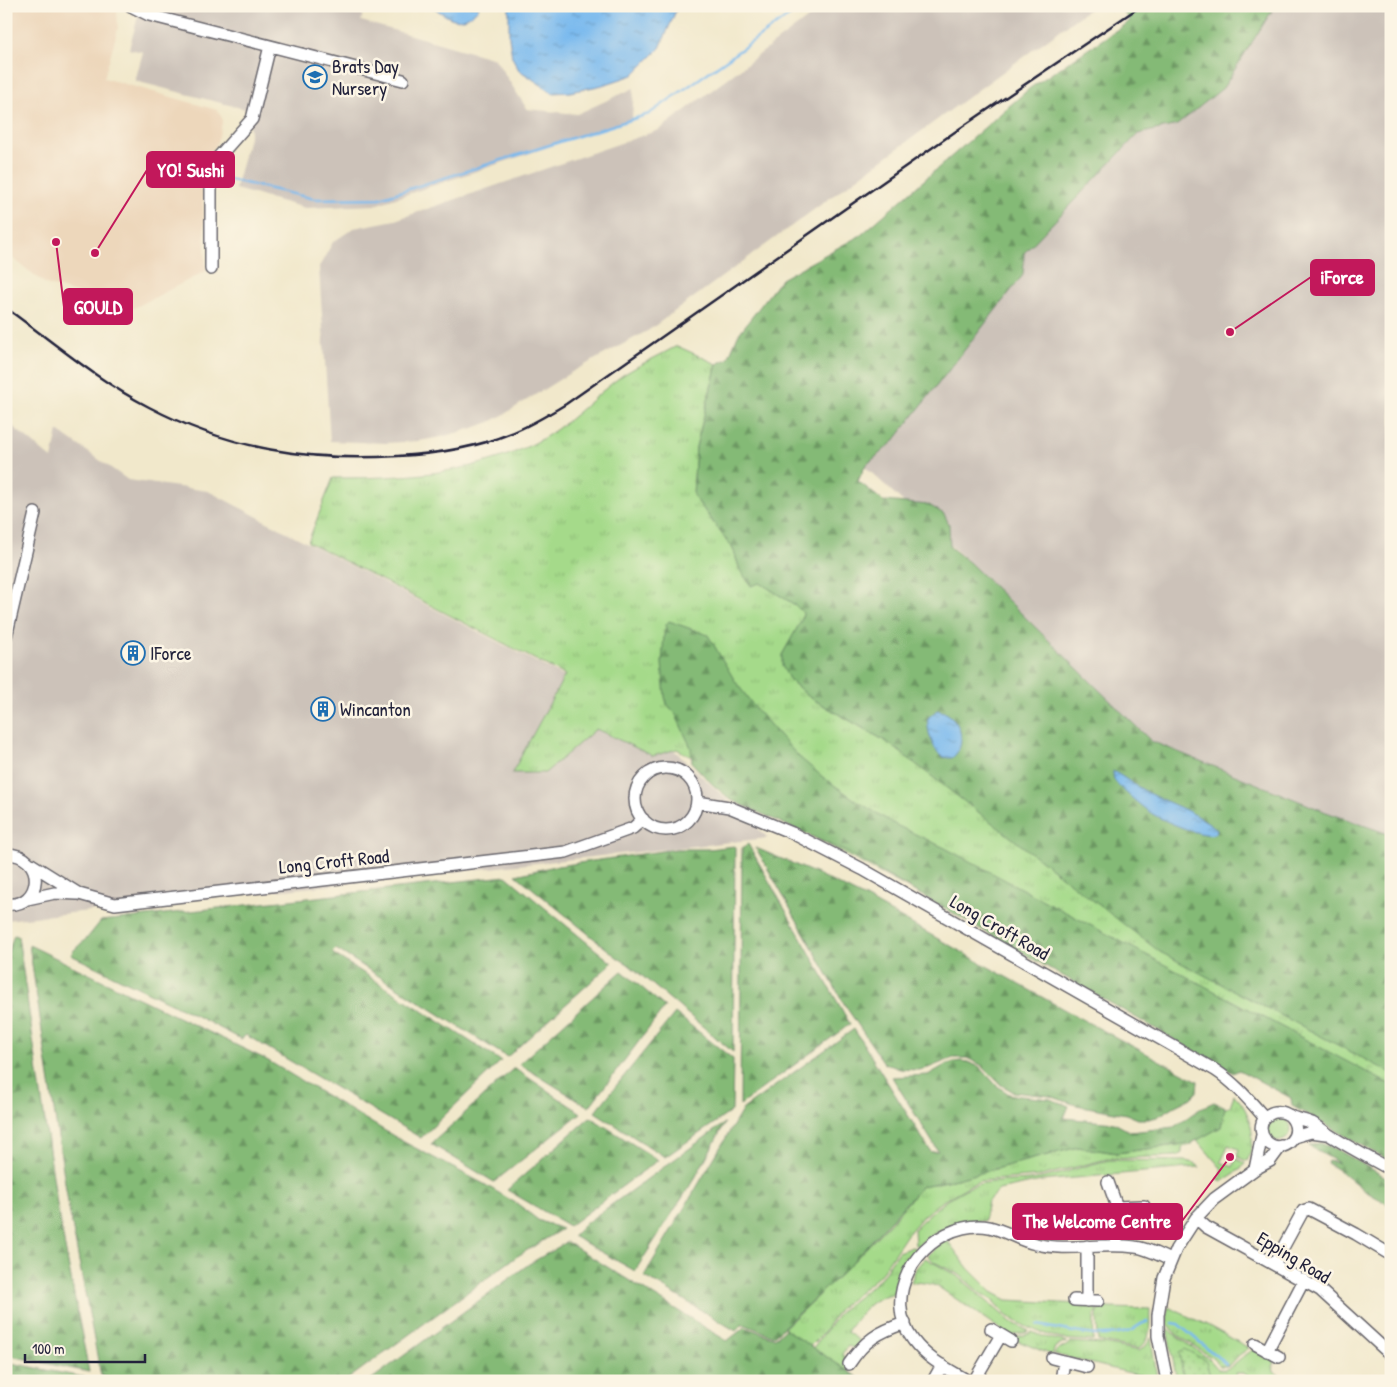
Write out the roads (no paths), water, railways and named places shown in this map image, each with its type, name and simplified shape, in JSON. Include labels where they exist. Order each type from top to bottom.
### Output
[{"type":"street","points":[[131,6],[149,15],[403,80]]},
{"type":"street","points":[[211,268],[211,173],[214,162],[252,118],[270,46]]},
{"type":"street","points":[[6,637],[35,513]]},
{"type":"street","points":[[669,768],[679,770],[693,783],[697,792],[697,802],[694,812],[680,826],[660,829],[651,826],[643,819],[636,803],[638,786],[642,779],[650,772],[669,768]]},
{"type":"street","name":"Long Croft Road","points":[[697,802],[729,807],[792,833],[862,869],[1215,1070],[1239,1088],[1265,1118]]},
{"type":"street","name":"Long Croft Road","points":[[6,843],[11,854],[24,858],[78,894],[115,904],[566,852],[633,828],[643,819]]},
{"type":"street","points":[[27,899],[36,883],[36,877],[31,864]]},
{"type":"street","points":[[6,904],[19,903],[27,899],[55,893],[78,894]]},
{"type":"street","points":[[1255,1169],[1262,1135],[1261,1129],[1265,1118],[1274,1112],[1285,1112],[1312,1123],[1391,1170]]},
{"type":"street","points":[[1290,1115],[1296,1128],[1294,1137]]},
{"type":"street","points":[[1262,1135],[1270,1144],[1281,1146],[1286,1145],[1294,1137],[1311,1132],[1328,1134]]},
{"type":"street","points":[[1167,1381],[1158,1336],[1158,1315],[1162,1289],[1170,1260],[1196,1218],[1214,1199],[1255,1169],[1270,1161],[1281,1146]]},
{"type":"street","points":[[1108,1182],[1117,1206],[1117,1245]]},
{"type":"street","points":[[1117,1206],[1144,1206]]},
{"type":"street","points":[[1274,1264],[1303,1211],[1309,1208],[1391,1255]]},
{"type":"street","name":"Epping Road","points":[[1196,1218],[1206,1227],[1320,1290],[1391,1355]]},
{"type":"street","points":[[968,1381],[923,1352],[910,1335],[905,1324],[901,1300],[908,1271],[921,1252],[938,1238],[950,1232],[973,1226],[1000,1229],[1043,1246],[1117,1245],[1136,1247],[1170,1260]]},
{"type":"street","points":[[1074,1300],[1093,1301],[1086,1246]]},
{"type":"street","points":[[1267,1350],[1304,1280]]},
{"type":"street","points":[[850,1357],[872,1337],[883,1330],[905,1324]]},
{"type":"street","points":[[974,1381],[1001,1335]]},
{"type":"street","points":[[1254,1344],[1279,1357]]},
{"type":"street","points":[[1052,1358],[1087,1367]]},
{"type":"street","points":[[1061,1381],[1064,1361]]},
{"type":"street","points":[[933,1381],[942,1365]]},
{"type":"water","points":[[432,6],[479,6],[475,12],[461,20],[451,18]]},
{"type":"water","points":[[509,6],[678,6],[660,48],[633,75],[603,85],[570,92],[553,93],[519,70],[512,57],[509,37]]},
{"type":"water","points":[[937,710],[945,712],[951,717],[960,730],[960,745],[952,758],[940,755],[931,740],[928,718]]},
{"type":"water","points":[[1113,771],[1143,790],[1209,823],[1217,829],[1216,833],[1203,834],[1194,832],[1151,813],[1120,787],[1114,779]]},
{"type":"waterway","points":[[227,179],[315,199],[380,198],[649,114],[803,6]]},
{"type":"waterway","points":[[1038,1325],[1093,1335],[1105,1335],[1127,1332],[1147,1322]]},
{"type":"waterway","points":[[1173,1323],[1178,1324],[1226,1364]]},
{"type":"railway","points":[[6,308],[76,361],[130,397],[179,421],[240,443],[270,450],[333,457],[426,454],[483,443],[524,427],[566,404],[959,129],[1141,6]]},
{"type":"place","name":"Brats Day Nursery","points":[[315,77]]},
{"type":"place","name":"GOULD","points":[[56,242]]},
{"type":"place","name":"YO! Sushi","points":[[95,253]]},
{"type":"place","name":"iForce","points":[[1230,332]]},
{"type":"place","name":"IForce","points":[[133,653]]},
{"type":"place","name":"Wincanton","points":[[323,709]]},
{"type":"place","name":"The Welcome Centre","points":[[1230,1157]]}]
